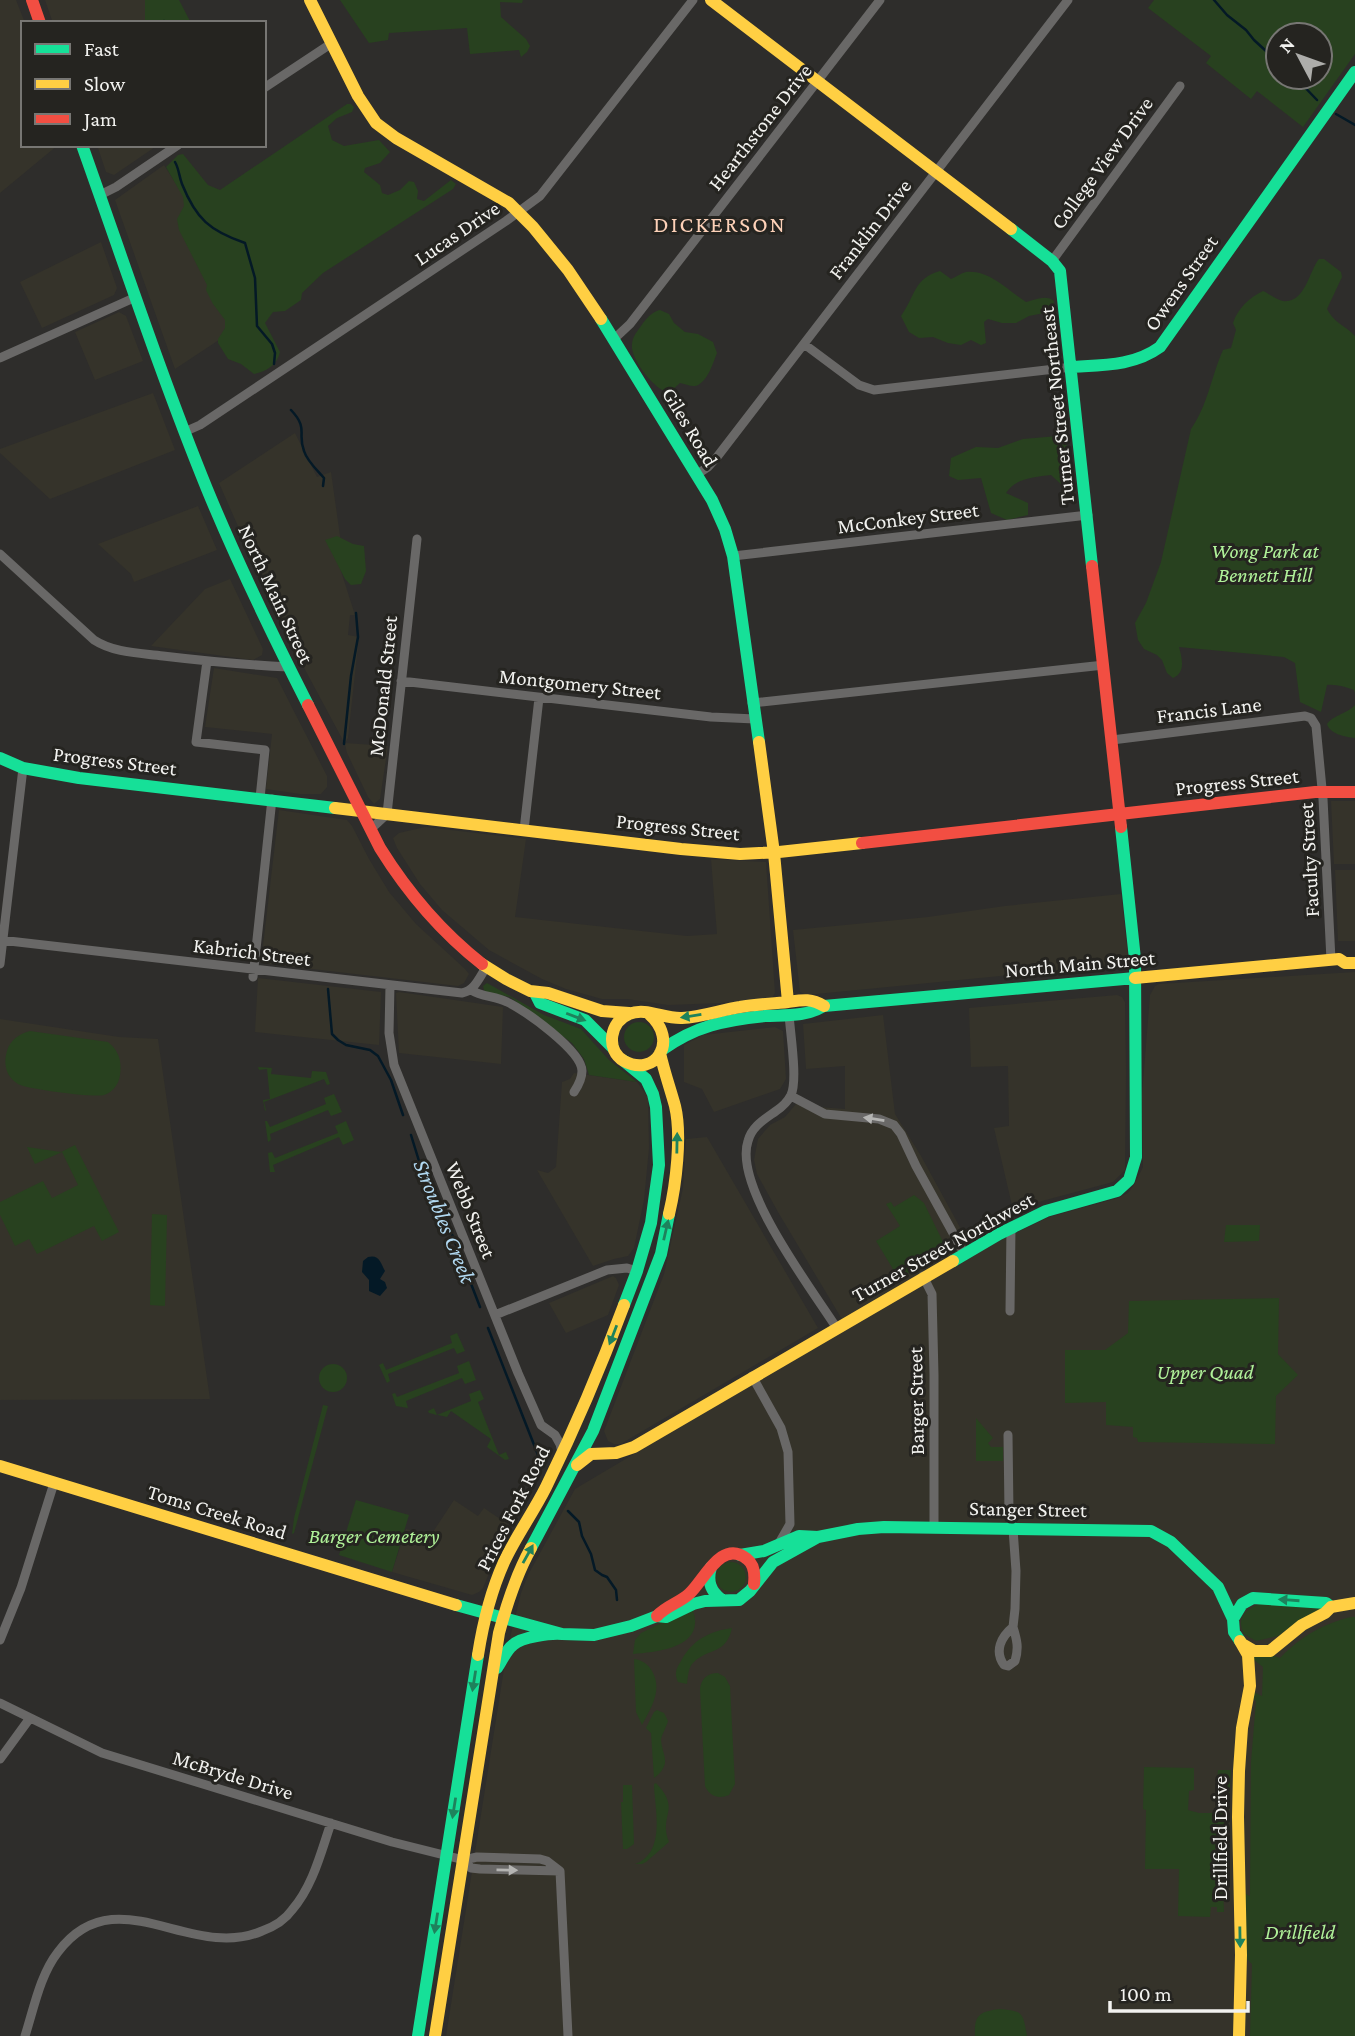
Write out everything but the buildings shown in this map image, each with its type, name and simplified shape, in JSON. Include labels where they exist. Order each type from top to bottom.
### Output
[{"type":"street","points":[[32,0],[39,21]]},
{"type":"street","name":"Giles Road","points":[[310,0],[358,96],[376,123],[396,138],[496,195],[519,212],[568,270],[614,339],[719,515],[733,556],[774,853],[788,1008]]},
{"type":"street","name":"Lucas Drive","points":[[184,432],[211,418],[540,196],[693,0]]},
{"type":"street","points":[[711,0],[1052,261]]},
{"type":"street","name":"Hearthstone Drive","points":[[614,339],[630,324],[880,0]]},
{"type":"street","name":"Franklin Drive","points":[[696,475],[713,463],[1068,0]]},
{"type":"street","points":[[266,87],[332,43]]},
{"type":"street","name":"Owens Street","points":[[804,344],[859,385],[874,390],[1130,362],[1148,356],[1160,347],[1355,72]]},
{"type":"street","name":"College View Drive","points":[[1052,261],[1181,86]]},
{"type":"street","name":"North Main Street","points":[[83,147],[184,432],[228,540],[361,810],[399,879],[421,908],[454,942],[487,966],[535,993],[540,1003],[585,1020],[613,1048]]},
{"type":"street","points":[[100,195],[175,147]]},
{"type":"street","name":"Turner Street Northeast","points":[[1052,261],[1062,277],[1135,978]]},
{"type":"street","points":[[0,358],[136,297]]},
{"type":"street","name":"McConkey Street","points":[[733,556],[1088,515]]},
{"type":"street","name":"McDonald Street","points":[[387,814],[417,539]]},
{"type":"street","points":[[0,554],[94,640],[105,646],[207,661],[289,667]]},
{"type":"street","points":[[207,661],[196,742],[265,750],[266,799],[253,973]]},
{"type":"street","points":[[752,703],[1104,665]]},
{"type":"street","name":"Montgomery Street","points":[[401,681],[711,717],[755,719]]},
{"type":"street","points":[[524,830],[539,698]]},
{"type":"street","name":"Francis Lane","points":[[1112,740],[1305,716],[1311,718]]},
{"type":"street","name":"Faculty Street","points":[[1311,718],[1316,726],[1323,792],[1336,960]]},
{"type":"street","name":"Progress Street","points":[[0,758],[23,768],[79,778],[740,854],[774,853],[1323,792],[1355,792]]},
{"type":"street","points":[[0,964],[23,768]]},
{"type":"street","points":[[371,829],[387,814]]},
{"type":"street","name":"Kabrich Street","points":[[1,940],[253,973],[462,993],[471,990],[478,995],[509,1003],[566,1044],[577,1056],[582,1071],[574,1092]]},
{"type":"street","name":"North Main Street","points":[[1336,960],[1345,953],[1355,953]]},
{"type":"street","name":"North Main Street","points":[[649,1014],[681,1018],[749,1005],[788,1008],[812,1000],[824,1006],[1336,960],[1355,963]]},
{"type":"street","points":[[471,990],[487,966]]},
{"type":"street","name":"Turner Street Northwest","points":[[573,1471],[582,1459],[601,1452],[621,1452],[634,1447],[1011,1227],[1046,1211],[1116,1191],[1124,1185],[1132,1174],[1136,1150],[1135,978]]},
{"type":"street","name":"Webb Street","points":[[390,985],[389,1033],[394,1065],[541,1425],[555,1435],[563,1454]]},
{"type":"street","name":"North Main Street","points":[[535,993],[546,992],[599,1010],[629,1013]]},
{"type":"street","points":[[661,1052],[665,1041],[664,1031],[661,1024],[649,1014],[640,1011],[629,1013],[615,1024],[611,1038],[613,1048],[624,1061],[642,1065],[652,1061],[684,1033],[696,1028],[741,1018],[767,1016],[784,1007],[788,1008],[793,1072],[790,1096],[752,1132],[746,1147],[745,1164],[771,1226],[836,1327]]},
{"type":"street","name":"Prices Fork Road","points":[[435,2036],[492,1679],[508,1599],[520,1568],[596,1423],[652,1280],[667,1227],[677,1164],[678,1133],[675,1107],[665,1078],[661,1052]]},
{"type":"street","name":"Prices Fork Road","points":[[418,2036],[482,1631],[492,1594],[504,1562],[563,1454],[594,1385],[637,1272],[651,1223],[659,1164],[656,1107],[646,1079],[624,1061]]},
{"type":"street","points":[[790,1096],[825,1114],[872,1118],[891,1123],[901,1134],[964,1253]]},
{"type":"street","points":[[651,1223],[651,1249],[646,1269],[652,1280]]},
{"type":"street","points":[[1010,1311],[1011,1227]]},
{"type":"street","points":[[495,1315],[607,1270],[627,1268],[637,1272],[641,1283],[638,1317]]},
{"type":"street","name":"Barger Street","points":[[923,1276],[932,1294],[934,1527]]},
{"type":"street","points":[[752,1377],[785,1439],[788,1452],[790,1524],[778,1545]]},
{"type":"street","points":[[596,1423],[595,1437],[601,1452]]},
{"type":"street","points":[[555,1435],[565,1433],[576,1425]]},
{"type":"street","points":[[1008,1435],[1009,1513],[1013,1529],[1016,1609],[1013,1627]]},
{"type":"street","name":"Toms Creek Road","points":[[0,1466],[503,1618]]},
{"type":"street","points":[[0,1640],[21,1588],[54,1483]]},
{"type":"street","points":[[790,1524],[799,1536]]},
{"type":"street","name":"Stanger Street","points":[[740,1555],[754,1553],[799,1536],[818,1536],[864,1528],[1157,1532],[1218,1587],[1233,1594],[1253,1598]]},
{"type":"street","name":"Stanger Street","points":[[754,1584],[773,1562],[818,1536]]},
{"type":"street","points":[[492,1679],[512,1645],[528,1638],[562,1634],[594,1635],[657,1616],[666,1617],[707,1600],[739,1600],[754,1584],[753,1567],[740,1555],[720,1556],[688,1595],[663,1609],[657,1616]]},
{"type":"street","points":[[711,1567],[711,1589],[722,1600]]},
{"type":"street","name":"Stanger Street","points":[[1218,1587],[1233,1619]]},
{"type":"street","points":[[1233,1619],[1242,1604],[1253,1598],[1326,1603],[1331,1607]]},
{"type":"street","points":[[1242,1644],[1254,1651],[1270,1651],[1302,1625],[1331,1607],[1355,1603]]},
{"type":"street","points":[[503,1618],[562,1634]]},
{"type":"street","name":"Drillfield Drive","points":[[1233,1619],[1234,1632],[1250,1661],[1251,1680],[1242,1728],[1239,1770],[1239,2036]]},
{"type":"street","name":"McBryde Drive","points":[[0,1703],[111,1756],[392,1842],[464,1860]]},
{"type":"street","points":[[0,1759],[30,1718]]},
{"type":"street","points":[[25,2036],[49,1966],[63,1946],[77,1933],[98,1922],[123,1919],[150,1922],[212,1939],[236,1939],[261,1932],[285,1918],[298,1903],[315,1870],[331,1823]]},
{"type":"street","points":[[464,1860],[477,1857],[540,1859],[560,1871],[568,2036]]},
{"type":"shaded area","points":[[0,0],[16,0],[24,21],[21,21],[21,147],[56,147],[0,193]]},
{"type":"shaded area","points":[[45,0],[152,0],[151,21],[52,21]]},
{"type":"shaded area","points":[[98,147],[155,147],[114,175],[106,172]]},
{"type":"shaded area","points":[[164,165],[194,212],[234,330],[175,369],[115,200]]},
{"type":"shaded area","points":[[101,242],[117,288],[114,295],[42,328],[20,282]]},
{"type":"shaded area","points":[[119,312],[126,316],[143,361],[95,380],[75,332]]},
{"type":"shaded area","points":[[153,393],[175,450],[50,499],[0,453],[0,449]]},
{"type":"shaded area","points":[[295,433],[317,477],[331,472],[341,543],[332,543],[355,615],[350,615],[348,635],[359,637],[348,738],[345,743],[388,746],[380,799],[374,804],[368,797],[345,744],[270,599],[219,483]]},
{"type":"shaded area","points":[[198,506],[217,550],[134,582],[131,574],[98,544]]},
{"type":"shaded area","points":[[230,579],[263,649],[262,655],[253,660],[151,646],[205,589]]},
{"type":"shaded area","points":[[214,668],[277,678],[327,776],[327,787],[321,794],[266,789],[272,734],[205,727]]},
{"type":"shaded area","points":[[1331,801],[1355,801],[1355,864],[1334,864]]},
{"type":"shaded area","points":[[279,810],[347,820],[389,892],[416,924],[469,974],[464,983],[458,986],[261,963]]},
{"type":"shaded area","points":[[425,827],[526,839],[515,917],[687,936],[717,934],[711,859],[766,862],[775,993],[772,998],[668,1005],[627,999],[602,999],[542,979],[489,950],[442,910],[420,884],[393,838],[399,833]]},
{"type":"shaded area","points":[[1335,870],[1355,870],[1355,941],[1338,941]]},
{"type":"shaded area","points":[[1121,894],[1128,956],[1122,964],[806,995],[800,992],[793,930]]},
{"type":"shaded area","points":[[1355,972],[1355,2036],[446,2036],[507,1650],[528,1575],[575,1489],[846,1326],[778,1212],[757,1174],[754,1160],[758,1139],[770,1125],[785,1117],[802,1097],[818,1107],[845,1109],[845,1066],[806,1069],[803,1024],[883,1015],[895,1114],[974,1253],[1049,1217],[1118,1198],[1128,1193],[1134,1185],[1143,1167],[1142,1095],[1150,995],[1155,986]]},
{"type":"shaded area","points":[[258,978],[381,992],[379,1045],[255,1032]]},
{"type":"shaded area","points":[[396,993],[503,1007],[501,1064],[399,1053]]},
{"type":"shaded area","points":[[1117,995],[1125,1002],[1125,1170],[1113,1182],[1042,1201],[1014,1214],[994,1128],[1009,1126],[1008,1066],[971,1067],[969,1008]]},
{"type":"shaded area","points":[[0,1019],[119,1037],[158,1039],[210,1399],[0,1400]]},
{"type":"shaded area","points":[[775,1027],[783,1031],[786,1079],[780,1089],[714,1112],[702,1089],[684,1082],[684,1045],[703,1035]]},
{"type":"shaded area","points":[[574,1073],[637,1082],[648,1097],[649,1148],[644,1200],[634,1248],[628,1256],[593,1266],[537,1170],[548,1173],[556,1167],[562,1082],[570,1079]]},
{"type":"shaded area","points":[[707,1137],[818,1328],[621,1444],[614,1444],[608,1441],[604,1431],[664,1274],[683,1188],[686,1139]]},
{"type":"shaded area","points":[[613,1276],[619,1285],[608,1315],[566,1333],[549,1303]]},
{"type":"shaded area","points":[[454,1500],[478,1516],[484,1508],[512,1527],[483,1588],[472,1595],[392,1572],[406,1529],[431,1535]]},
{"type":"green space","points":[[145,0],[179,0],[190,21],[145,21]]},
{"type":"green space","points":[[340,0],[523,0],[522,3],[500,2],[501,17],[526,39],[530,46],[521,57],[519,50],[470,54],[467,28],[389,33],[388,40],[369,43]]},
{"type":"green space","points":[[1154,0],[1355,0],[1355,54],[1334,83],[1334,21],[1264,21],[1264,91],[1329,91],[1303,127],[1257,91],[1251,99],[1206,63],[1211,56],[1148,8]]},
{"type":"green space","points":[[347,104],[354,107],[352,112],[337,118],[328,126],[332,140],[344,146],[379,140],[390,152],[380,163],[365,168],[364,172],[380,185],[382,193],[388,195],[400,190],[409,181],[414,182],[418,191],[417,199],[424,201],[451,180],[456,184],[453,189],[323,273],[302,293],[301,300],[285,311],[273,312],[265,323],[280,352],[271,367],[254,374],[241,364],[228,359],[218,343],[225,328],[225,320],[213,304],[206,290],[207,285],[179,230],[177,219],[184,206],[183,197],[166,167],[178,155],[183,154],[208,185],[220,190]]},
{"type":"green space","name":"Wong Park at Bennett Hill","points":[[1319,259],[1324,259],[1341,272],[1342,277],[1327,309],[1355,336],[1355,693],[1354,690],[1344,687],[1327,685],[1321,712],[1300,702],[1295,663],[1284,657],[1179,647],[1181,669],[1173,678],[1157,655],[1144,649],[1138,640],[1135,623],[1146,603],[1161,562],[1191,429],[1197,420],[1223,350],[1231,348],[1236,330],[1233,323],[1235,318],[1245,304],[1263,291],[1283,301],[1296,297]]},
{"type":"green space","points":[[940,271],[951,279],[966,272],[983,274],[1026,302],[1040,298],[1051,299],[1054,301],[1053,309],[1016,323],[988,319],[984,322],[986,343],[981,345],[971,340],[961,345],[933,337],[919,338],[909,332],[901,316],[920,283]]},
{"type":"green space","points":[[660,310],[669,314],[674,323],[685,332],[698,334],[713,342],[717,353],[702,383],[692,386],[680,383],[669,393],[657,387],[640,368],[633,354],[634,337],[649,316]]},
{"type":"green space","points":[[1058,436],[1066,439],[1070,483],[1063,486],[1051,475],[1038,477],[1020,481],[1006,493],[1028,503],[1028,515],[1007,520],[991,513],[981,478],[958,480],[949,476],[951,458],[976,447],[998,448],[1023,439]]},
{"type":"green space","points":[[337,536],[364,546],[366,571],[361,584],[351,585],[345,579],[325,540]]},
{"type":"green space","points":[[1355,705],[1355,738],[1331,730],[1327,724]]},
{"type":"green space","points":[[487,983],[544,1015],[581,1029],[609,1060],[637,1082],[589,1075],[584,1059],[572,1043],[510,997],[487,993],[483,986]]},
{"type":"green space","points":[[639,1022],[650,1026],[654,1037],[650,1048],[639,1052],[628,1048],[624,1037],[628,1026]]},
{"type":"green space","points":[[30,1031],[108,1042],[115,1049],[121,1065],[117,1084],[107,1094],[98,1096],[18,1084],[8,1074],[8,1047],[19,1036]]},
{"type":"green space","points":[[258,1067],[272,1068],[271,1074],[311,1078],[312,1071],[326,1072],[330,1084],[327,1085],[324,1079],[264,1102],[265,1111],[263,1100],[270,1099],[267,1069],[259,1070]]},
{"type":"green space","points":[[334,1094],[342,1112],[331,1116],[328,1110],[270,1134],[271,1140],[268,1142],[265,1121],[270,1127],[326,1104],[324,1098]]},
{"type":"green space","points":[[346,1121],[354,1140],[343,1145],[339,1137],[273,1165],[275,1172],[270,1172],[268,1153],[272,1152],[275,1158],[338,1133],[335,1126]]},
{"type":"green space","points":[[75,1145],[119,1232],[102,1241],[94,1226],[37,1254],[29,1239],[15,1246],[0,1215],[0,1202],[43,1181],[52,1198],[78,1185],[62,1152],[35,1164],[27,1147],[61,1152]]},
{"type":"green space","points":[[914,1195],[924,1203],[947,1250],[899,1279],[876,1241],[900,1226],[886,1204],[891,1202],[894,1207]]},
{"type":"green space","points":[[152,1214],[167,1215],[165,1306],[150,1305]]},
{"type":"green space","points":[[1226,1225],[1260,1225],[1259,1241],[1224,1242]]},
{"type":"green space","name":"Upper Quad","points":[[1279,1298],[1278,1354],[1298,1375],[1276,1396],[1275,1444],[1138,1442],[1137,1438],[1133,1437],[1133,1427],[1106,1425],[1106,1402],[1065,1403],[1065,1350],[1105,1350],[1128,1333],[1129,1301]]},
{"type":"green space","points":[[457,1333],[465,1351],[457,1354],[454,1348],[388,1374],[390,1381],[387,1383],[379,1365],[383,1363],[386,1370],[452,1343],[450,1336]]},
{"type":"green space","points":[[469,1361],[476,1380],[465,1384],[462,1378],[406,1401],[408,1408],[396,1406],[392,1394],[395,1393],[397,1397],[459,1373],[457,1366]]},
{"type":"green space","points":[[333,1364],[343,1368],[347,1378],[343,1388],[333,1392],[323,1388],[319,1378],[323,1368]]},
{"type":"green space","points":[[480,1390],[484,1399],[478,1402],[499,1455],[506,1452],[509,1459],[505,1460],[487,1447],[491,1439],[451,1411],[447,1417],[437,1415],[471,1401],[469,1394]]},
{"type":"green space","points":[[323,1405],[328,1406],[292,1534],[294,1518]]},
{"type":"green space","points":[[434,1408],[437,1415],[429,1413],[428,1411]]},
{"type":"green space","points":[[976,1418],[993,1438],[988,1443],[991,1447],[1003,1447],[1003,1461],[976,1461]]},
{"type":"green space","name":"Barger Cemetery","points":[[356,1500],[409,1515],[392,1572],[339,1555]]},
{"type":"green space","points":[[731,1562],[742,1566],[746,1577],[742,1588],[731,1592],[720,1588],[716,1577],[720,1566]]},
{"type":"green space","points":[[1259,1604],[1324,1607],[1278,1636],[1256,1641],[1244,1634],[1241,1623],[1243,1615]]},
{"type":"green space","points":[[692,1608],[695,1621],[693,1631],[687,1639],[667,1649],[633,1654],[635,1640],[641,1633]]},
{"type":"green space","name":"Drillfield","points":[[1355,1617],[1355,2036],[1250,2036],[1252,1964],[1246,1958],[1244,1893],[1250,1896],[1251,1762],[1256,1701],[1253,1699],[1254,1692],[1262,1696],[1263,1667],[1252,1656],[1271,1655],[1280,1658],[1313,1632]]},
{"type":"green space","points":[[732,1628],[726,1643],[692,1664],[687,1684],[678,1682],[677,1669],[696,1642],[716,1631]]},
{"type":"green space","points":[[634,1659],[649,1666],[656,1685],[654,1699],[642,1725],[636,1712]]},
{"type":"green space","points":[[718,1673],[725,1677],[730,1686],[735,1784],[729,1795],[722,1797],[712,1795],[705,1786],[700,1689],[705,1677]]},
{"type":"green space","points":[[657,1710],[664,1713],[668,1721],[661,1740],[665,1764],[654,1778],[651,1733],[646,1728]]},
{"type":"green space","points":[[1144,1767],[1194,1768],[1194,1790],[1189,1791],[1188,1810],[1199,1813],[1216,1813],[1219,1798],[1216,1791],[1218,1770],[1231,1770],[1226,1849],[1215,1849],[1214,1857],[1222,1857],[1224,1912],[1217,1912],[1217,1907],[1211,1907],[1210,1917],[1178,1916],[1179,1869],[1145,1869]]},
{"type":"green space","points":[[656,1783],[664,1792],[669,1806],[666,1833],[669,1842],[646,1862],[635,1864],[645,1858],[655,1841]]},
{"type":"green space","points":[[623,1785],[632,1785],[634,1844],[627,1849],[623,1849]]},
{"type":"green space","points":[[999,2009],[1020,2014],[1027,2036],[975,2036],[979,2016]]},
{"type":"water","points":[[368,1257],[377,1258],[385,1271],[380,1279],[385,1282],[387,1288],[380,1296],[369,1291],[369,1280],[362,1272],[363,1261]]},
{"type":"waterway","points":[[1214,0],[1264,49]]},
{"type":"waterway","points":[[1308,91],[1317,100]]},
{"type":"waterway","points":[[1336,114],[1355,125]]},
{"type":"waterway","name":"Stroubles Creek","points":[[175,162],[187,196],[199,215],[222,234],[245,243],[255,278],[257,326],[272,344],[274,364]]},
{"type":"waterway","name":"Stroubles Creek","points":[[291,410],[300,422],[305,455],[324,478],[323,486]]},
{"type":"waterway","name":"Stroubles Creek","points":[[344,744],[358,637],[356,613]]},
{"type":"waterway","name":"Stroubles Creek","points":[[328,989],[332,1034],[346,1045],[370,1050],[378,1056],[391,1080],[403,1115]]},
{"type":"waterway","name":"Stroubles Creek","points":[[411,1135],[419,1161],[446,1219],[480,1307]]},
{"type":"waterway","name":"Stroubles Creek","points":[[488,1328],[542,1465]]},
{"type":"waterway","name":"Stroubles Creek","points":[[568,1511],[579,1522],[595,1570],[607,1577],[616,1590],[617,1600]]},
{"type":"traffic: fast","points":[[1072,367],[1129,361],[1160,347],[1355,72]]},
{"type":"traffic: fast","points":[[83,147],[158,361],[207,489],[255,598],[308,705]]},
{"type":"traffic: fast","points":[[1011,229],[1052,261],[1060,271],[1092,566]]},
{"type":"traffic: fast","points":[[601,319],[712,500],[725,529],[733,556],[759,742]]},
{"type":"traffic: fast","points":[[0,758],[23,768],[79,778],[335,808]]},
{"type":"traffic: fast","points":[[953,1261],[1046,1211],[1117,1191],[1129,1180],[1136,1157],[1135,959],[1121,827]]},
{"type":"traffic: fast","points":[[662,1050],[686,1035],[724,1022],[803,1014],[824,1006],[1135,978]]},
{"type":"traffic: fast","points":[[535,993],[540,1003],[585,1020],[613,1048]]},
{"type":"traffic: fast","points":[[624,1061],[646,1079],[653,1094],[659,1165],[651,1223],[624,1305]]},
{"type":"traffic: fast","points":[[531,1548],[593,1431],[661,1254],[669,1214]]},
{"type":"traffic: fast","points":[[740,1555],[764,1551],[799,1536],[818,1537],[884,1527],[1151,1531],[1171,1542],[1218,1587],[1233,1619]]},
{"type":"traffic: fast","points":[[456,1605],[562,1634],[594,1635],[657,1616],[666,1617],[705,1601],[739,1600],[750,1591],[773,1562],[818,1537]]},
{"type":"traffic: fast","points":[[711,1567],[710,1585],[722,1600]]},
{"type":"traffic: fast","points":[[1240,1641],[1234,1632],[1233,1619],[1242,1604],[1253,1598],[1326,1603],[1331,1607]]},
{"type":"traffic: fast","points":[[497,1668],[508,1650],[517,1642],[536,1636],[562,1634]]},
{"type":"traffic: fast","points":[[418,2036],[478,1655]]},
{"type":"traffic: slow","points":[[310,0],[358,96],[376,123],[396,138],[509,203],[533,227],[568,270],[601,319]]},
{"type":"traffic: slow","points":[[711,0],[1011,229]]},
{"type":"traffic: slow","points":[[759,742],[774,853],[788,1002]]},
{"type":"traffic: slow","points":[[335,808],[740,854],[862,843]]},
{"type":"traffic: slow","points":[[1135,978],[1339,959],[1345,963],[1355,963]]},
{"type":"traffic: slow","points":[[482,964],[530,991],[548,993],[602,1011],[629,1013]]},
{"type":"traffic: slow","points":[[649,1014],[663,1035],[660,1054],[645,1065],[624,1061],[614,1050],[612,1036],[618,1023],[635,1012],[682,1018],[746,1006],[802,1000],[824,1006]]},
{"type":"traffic: slow","points":[[660,1053],[675,1106],[678,1131],[676,1175],[669,1214]]},
{"type":"traffic: slow","points":[[577,1465],[591,1454],[616,1453],[634,1447],[953,1261]]},
{"type":"traffic: slow","points":[[478,1655],[488,1607],[499,1573],[567,1442],[624,1305]]},
{"type":"traffic: slow","points":[[0,1466],[456,1605]]},
{"type":"traffic: slow","points":[[435,2036],[499,1633],[512,1589],[531,1548]]},
{"type":"traffic: slow","points":[[1242,1644],[1254,1651],[1270,1651],[1302,1625],[1331,1607],[1355,1603]]},
{"type":"traffic: slow","points":[[1239,2036],[1239,1771],[1242,1728],[1250,1686],[1248,1655],[1240,1641]]},
{"type":"traffic: jam","points":[[32,0],[39,21]]},
{"type":"traffic: jam","points":[[1092,566],[1121,827]]},
{"type":"traffic: jam","points":[[308,705],[391,865],[439,925],[482,964]]},
{"type":"traffic: jam","points":[[862,843],[1315,792],[1355,792]]},
{"type":"traffic: jam","points":[[657,1616],[689,1594],[714,1564],[729,1554],[738,1554],[750,1561],[754,1570],[754,1584]]},
{"type":"district","name":"DICKERSON","points":[[720,224]]}]
